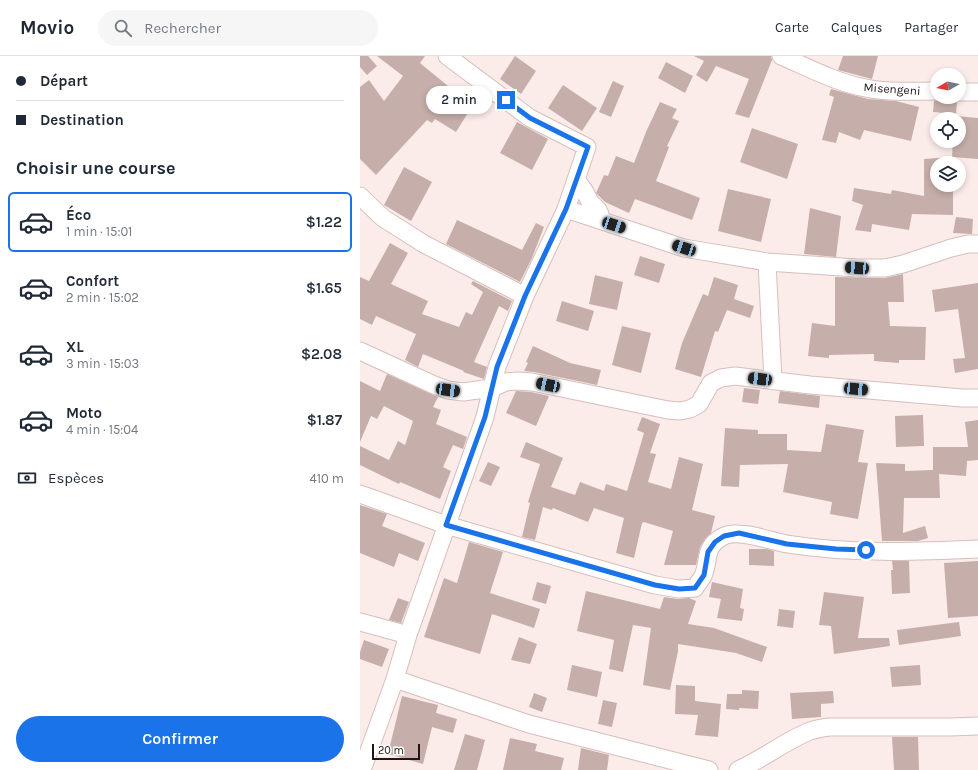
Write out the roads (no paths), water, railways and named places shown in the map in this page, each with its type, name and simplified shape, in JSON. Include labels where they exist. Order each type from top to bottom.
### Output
[{"type":"street","points":[[362,770],[395,679],[446,525],[485,417],[497,367],[525,296],[566,209],[588,147],[530,118],[447,56]]},
{"type":"street","name":"Misengeni","points":[[781,56],[846,83],[862,87],[882,90],[930,91]]},
{"type":"street","points":[[966,92],[978,92]]},
{"type":"street","points":[[576,179],[590,202],[598,210],[600,220]]},
{"type":"street","points":[[360,196],[384,218],[424,244],[525,296]]},
{"type":"street","points":[[566,209],[684,248],[767,262],[857,268],[885,268],[903,264],[951,248],[968,244],[978,244]]},
{"type":"street","points":[[767,262],[773,381]]},
{"type":"street","points":[[360,351],[448,390],[463,392],[492,388],[506,382],[532,382],[668,410],[680,411],[690,409],[699,404],[711,383],[721,378],[735,376],[773,381],[978,398]]},
{"type":"street","points":[[360,494],[446,525],[655,585],[679,589],[695,588],[704,575],[708,552],[715,542],[724,536],[739,533],[787,544],[836,549],[895,552],[978,549]]},
{"type":"street","points":[[360,622],[408,636]]},
{"type":"street","points":[[395,679],[529,724],[709,770]]},
{"type":"street","points":[[738,770],[754,763],[796,738],[811,731],[828,727],[950,728],[978,726]]}]
